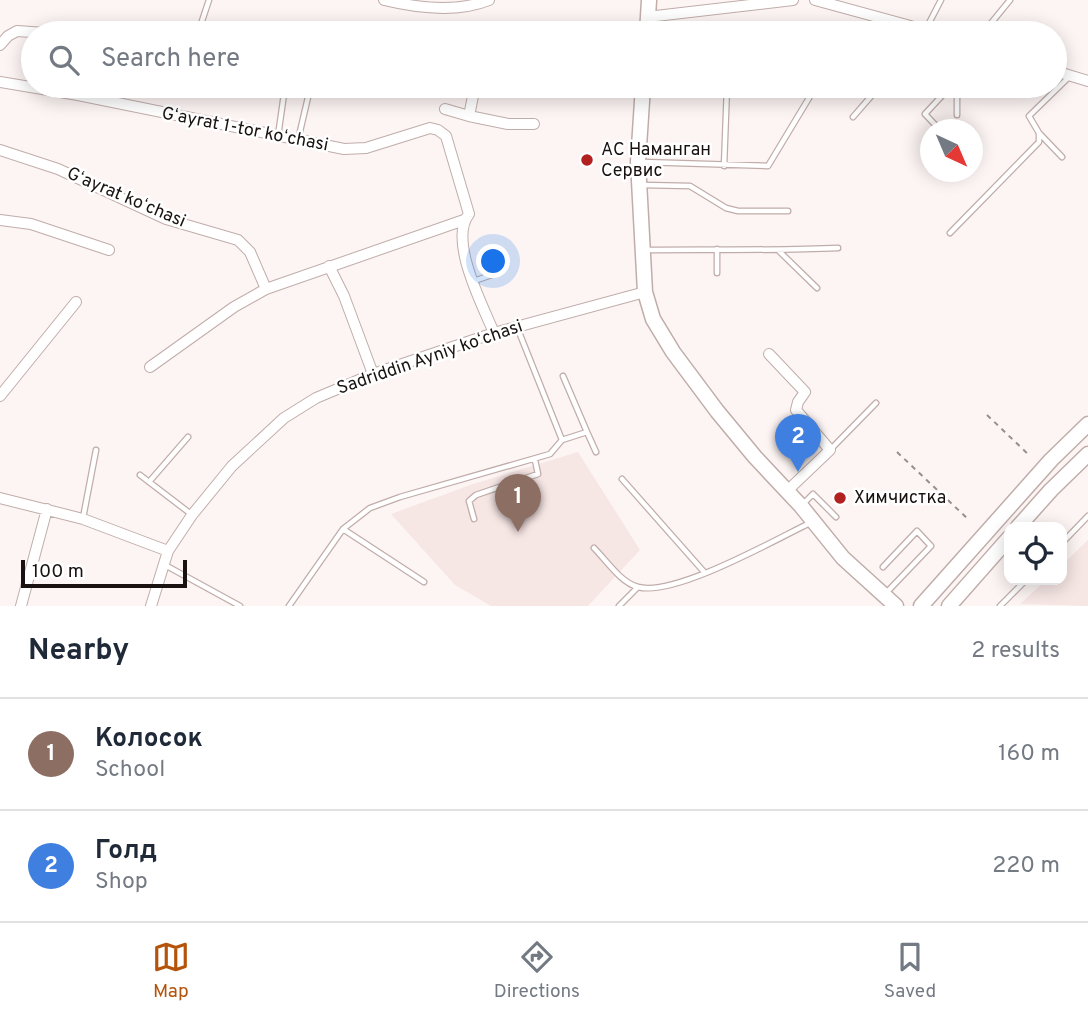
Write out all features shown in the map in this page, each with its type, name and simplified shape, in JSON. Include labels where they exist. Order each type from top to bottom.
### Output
[{"type":"street","points":[[384,0],[450,8],[489,0]]},
{"type":"street","points":[[647,21],[649,0]]},
{"type":"street","points":[[647,17],[793,0]]},
{"type":"street","points":[[815,0],[889,21]]},
{"type":"street","points":[[0,45],[8,36],[21,32]]},
{"type":"street","points":[[1067,75],[1088,81]]},
{"type":"street","name":"Gʻayrat 1-tor koʻchasi","points":[[0,82],[21,86]]},
{"type":"street","name":"Gʻayrat 1-tor koʻchasi","points":[[93,98],[344,149],[366,148],[430,128],[438,130],[446,136],[469,214],[464,220]]},
{"type":"street","points":[[469,116],[473,98]]},
{"type":"street","points":[[642,98],[638,162],[642,250],[645,292],[653,319],[673,352],[717,411],[843,558],[896,606]]},
{"type":"street","points":[[444,109],[508,124],[534,124]]},
{"type":"street","name":"Gʻayrat koʻchasi","points":[[0,150],[58,169],[166,219],[238,240],[250,252],[266,289]]},
{"type":"street","points":[[0,220],[31,223],[109,250]]},
{"type":"street","points":[[150,367],[234,307],[266,289],[464,220],[464,253],[494,334]]},
{"type":"street","points":[[328,266],[344,296],[373,374]]},
{"type":"street","name":"Sadriddin Ayniy koʻchasi","points":[[151,606],[168,551],[192,515],[232,466],[284,418],[316,398],[373,374],[517,327],[645,292]]},
{"type":"street","points":[[0,397],[76,302]]},
{"type":"street","points":[[769,354],[805,392],[796,410],[830,450],[786,492]]},
{"type":"street","points":[[920,606],[1051,460],[1088,424]]},
{"type":"street","points":[[1023,522],[1088,454]]},
{"type":"street","points":[[0,498],[83,519],[168,551]]},
{"type":"street","points":[[21,606],[47,509]]},
{"type":"street","points":[[949,606],[1004,544]]},
{"type":"lane","points":[[202,21],[209,0]]},
{"type":"lane","points":[[932,21],[941,0]]},
{"type":"lane","points":[[993,21],[1010,0]]},
{"type":"lane","points":[[1067,79],[1070,76]]},
{"type":"lane","points":[[278,136],[283,98]]},
{"type":"lane","points":[[298,140],[308,98]]},
{"type":"lane","points":[[724,166],[727,98]]},
{"type":"lane","points":[[638,162],[768,166],[809,98]]},
{"type":"lane","points":[[853,117],[870,98]]},
{"type":"lane","points":[[930,119],[925,114],[940,98]]},
{"type":"lane","points":[[957,98],[957,115]]},
{"type":"lane","points":[[1047,98],[1029,116],[1039,133],[1062,157]]},
{"type":"lane","points":[[950,233],[1039,142],[1039,133]]},
{"type":"lane","points":[[639,185],[690,186],[726,208],[737,211],[788,211]]},
{"type":"lane","points":[[642,250],[838,248]]},
{"type":"lane","points":[[717,249],[717,273]]},
{"type":"lane","points":[[779,250],[817,288]]},
{"type":"lane","points":[[473,281],[500,272]]},
{"type":"lane","points":[[517,327],[562,440]]},
{"type":"lane","points":[[562,376],[596,452]]},
{"type":"lane","points":[[830,450],[876,403]]},
{"type":"lane","points":[[289,606],[343,529],[370,508],[400,497],[535,460],[550,454],[562,440],[587,432]]},
{"type":"lane","points":[[149,482],[188,437]]},
{"type":"lane","points":[[83,519],[96,450]]},
{"type":"lane","points":[[474,519],[469,501],[476,495],[538,474],[535,460]]},
{"type":"lane","points":[[140,475],[192,515]]},
{"type":"lane","points":[[622,479],[705,573]]},
{"type":"lane","points":[[800,506],[813,494],[836,517]]},
{"type":"lane","points":[[1067,538],[1088,516]]},
{"type":"lane","points":[[594,548],[628,583],[638,587],[664,586],[705,573],[813,521]]},
{"type":"lane","points":[[343,529],[424,582]]},
{"type":"lane","points":[[883,567],[917,531],[931,546],[884,596]]},
{"type":"lane","points":[[165,565],[240,606]]},
{"type":"lane","points":[[1000,606],[1021,585]]},
{"type":"lane","points":[[620,606],[638,587]]},
{"type":"path","points":[[987,415],[1029,455]]},
{"type":"path","points":[[898,452],[969,520]]},
{"type":"shaded area","points":[[578,452],[640,550],[588,606],[491,606],[455,585],[391,514],[473,484]]},
{"type":"shaded area","points":[[1088,540],[1088,606],[1020,604],[1041,585],[1067,585],[1067,560]]},
{"type":"place","name":"АС Наманган Сервис","points":[[587,160]]},
{"type":"place","name":"Голд","points":[[798,472]]},
{"type":"place","name":"Химчистка","points":[[840,498]]},
{"type":"place","name":"Колосок","points":[[518,532]]}]
